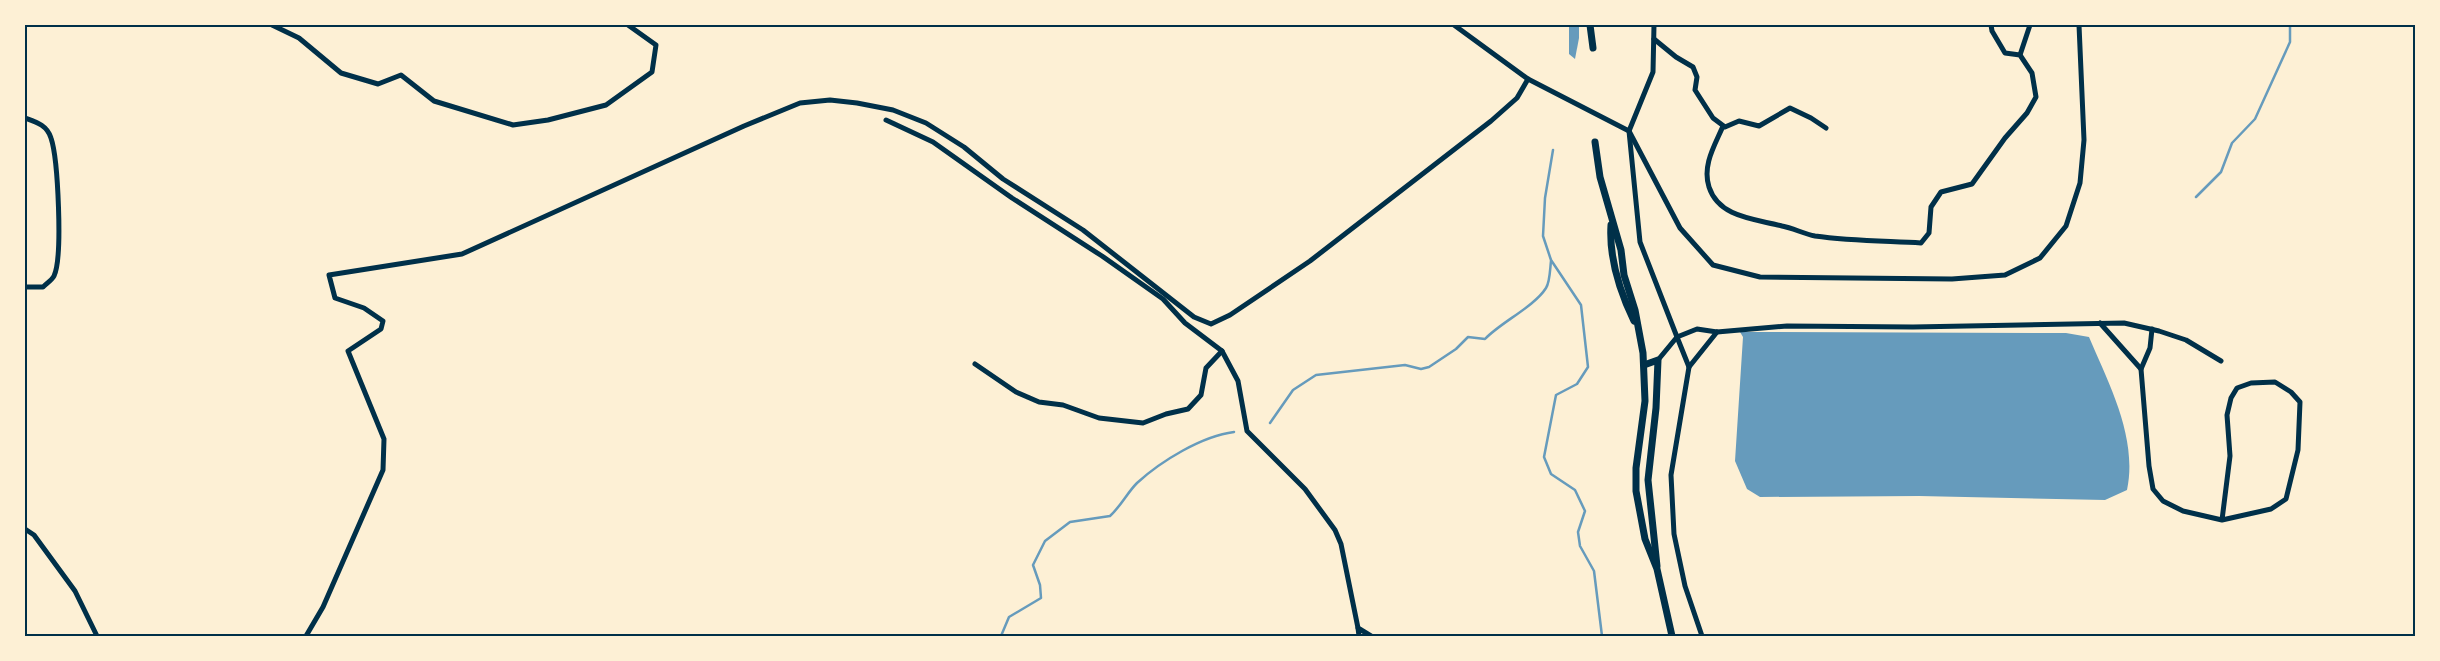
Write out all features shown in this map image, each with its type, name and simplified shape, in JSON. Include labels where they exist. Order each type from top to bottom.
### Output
[{"type":"street","points":[[272,25],[299,38],[341,73],[378,84],[401,75],[434,101],[513,125],[548,120],[606,105],[652,72],[656,45],[628,25]]},
{"type":"street","points":[[1454,25],[1528,79],[1630,131],[1680,228],[1713,265],[1760,277],[1952,279],[2005,275],[2040,258],[2066,226],[2080,183],[2084,140],[2079,25]]},
{"type":"street","points":[[1590,25],[1593,48]]},
{"type":"street","points":[[1654,25],[1653,72],[1630,131],[1640,242],[1689,367]]},
{"type":"street","points":[[1723,126],[1710,156],[1707,171],[1709,187],[1716,200],[1731,213],[1757,222],[1782,225],[1814,236],[1922,244],[1930,233],[1932,207],[1941,192],[1972,184],[2005,138],[2027,113],[2036,97],[2032,73],[2020,55],[2005,53],[1992,31],[1991,25]]},
{"type":"street","points":[[2020,55],[2030,25]]},
{"type":"street","points":[[1654,39],[1676,57],[1693,67],[1696,77],[1694,90],[1713,118],[1723,126],[1725,127],[1739,121],[1759,126],[1790,108],[1826,128]]},
{"type":"street","points":[[306,636],[323,607],[383,470],[384,439],[348,351],[381,329],[383,321],[364,308],[335,298],[329,276],[462,254],[744,126],[800,103],[830,100],[892,110],[926,123],[964,148],[1003,179],[1083,230],[1194,317],[1211,324],[1230,315],[1310,261],[1483,127],[1517,98],[1528,79]]},
{"type":"street","points":[[25,118],[42,124],[51,137],[59,234],[54,277],[43,287],[25,287]]},
{"type":"street","points":[[886,120],[933,142],[1012,198],[1102,256],[1163,299],[1184,323],[1222,351],[1238,381],[1247,431],[1305,489],[1335,530],[1341,544],[1359,636]]},
{"type":"street","points":[[1595,142],[1612,222],[1621,250],[1624,275],[1639,331],[1644,365],[1645,401],[1636,468],[1636,491],[1645,539],[1657,569],[1672,636]]},
{"type":"street","points":[[1644,365],[1658,360],[1677,337],[1697,329],[1717,332],[1787,326],[1913,327],[2100,323],[2124,323],[2186,340],[2221,361]]},
{"type":"street","points":[[2100,323],[2141,369]]},
{"type":"street","points":[[2152,330],[2150,348],[2141,369],[2149,466],[2153,489],[2163,501],[2183,511],[2222,520],[2271,509],[2286,499],[2298,450],[2300,402],[2291,392],[2275,382],[2251,383],[2238,388],[2231,398],[2228,414],[2230,456],[2222,520]]},
{"type":"street","points":[[1702,636],[1685,586],[1674,534],[1671,475],[1689,367],[1717,332]]},
{"type":"street","points":[[976,364],[1016,392],[1040,402],[1063,405],[1099,418],[1143,423],[1166,414],[1188,409],[1201,395],[1206,368],[1222,351]]},
{"type":"street","points":[[1657,569],[1657,551],[1649,508],[1648,480],[1656,408],[1658,360]]},
{"type":"street","points":[[25,529],[34,535],[75,591],[97,636]]},
{"type":"street","points":[[1358,628],[1371,636]]},
{"type":"water","points":[[1569,25],[1579,25],[1579,38],[1575,59],[1569,54]]},
{"type":"water","points":[[1740,332],[2066,333],[2089,337],[2113,392],[2125,431],[2129,451],[2127,490],[2105,500],[1919,496],[1760,497],[1747,489],[1735,461],[1743,337]]},
{"type":"waterway","points":[[2196,197],[2221,172],[2232,143],[2255,119],[2290,42],[2290,25]]},
{"type":"waterway","points":[[1553,150],[1545,198],[1543,236],[1551,260],[1581,305],[1588,367],[1577,384],[1556,395],[1544,457],[1551,474],[1575,490],[1585,511],[1578,532],[1580,546],[1594,571],[1602,636]]},
{"type":"waterway","points":[[1270,423],[1293,390],[1316,375],[1405,365],[1421,369],[1429,367],[1456,349],[1468,337],[1485,339],[1541,295],[1548,282],[1551,261]]},
{"type":"waterway","points":[[1001,636],[1009,617],[1041,598],[1040,585],[1033,565],[1045,541],[1070,522],[1110,516],[1137,483],[1158,466],[1196,444],[1222,434],[1234,432]]}]
